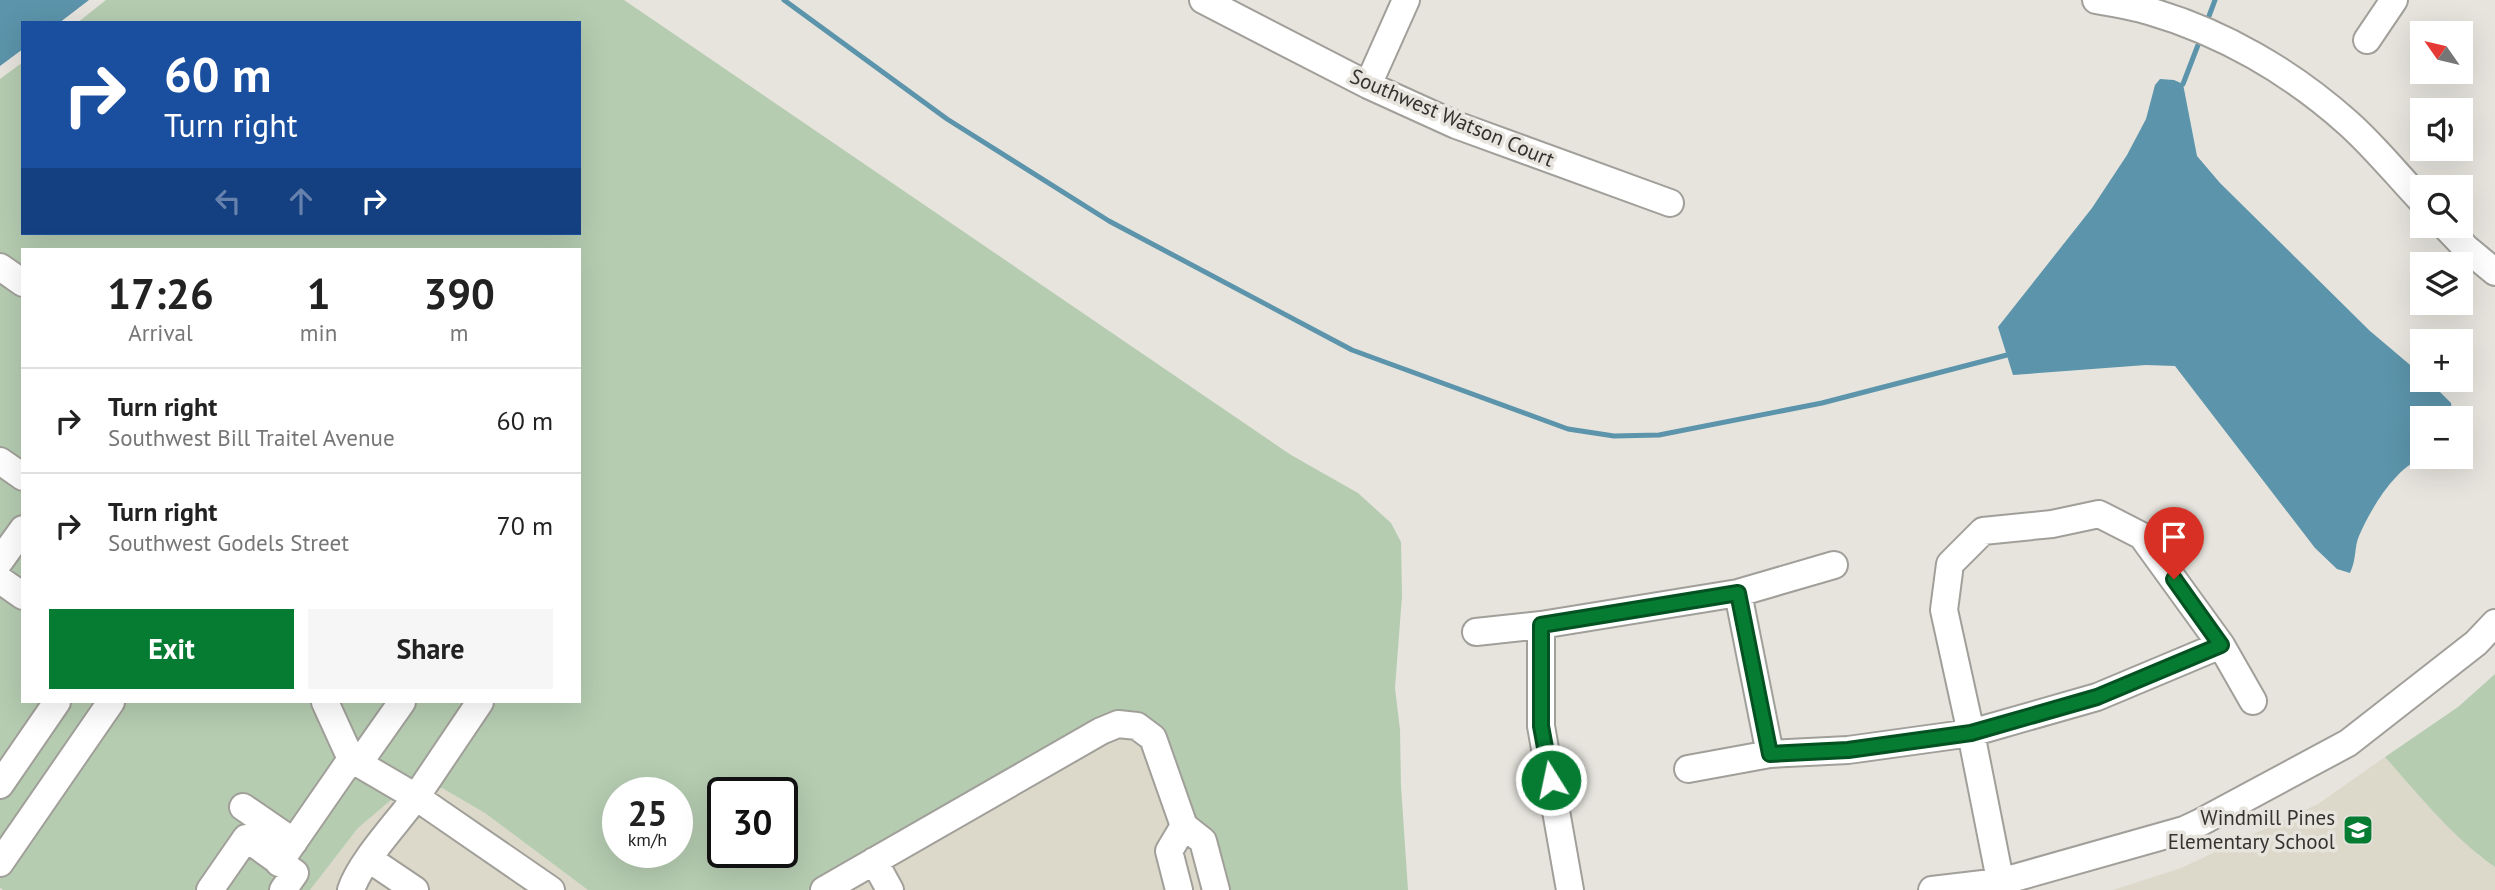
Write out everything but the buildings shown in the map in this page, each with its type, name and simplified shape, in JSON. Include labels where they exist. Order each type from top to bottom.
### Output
[{"type":"street","name":"Southwest Watson Court","points":[[1203,0],[1368,85],[1456,125],[1670,203]]},
{"type":"street","points":[[1368,85],[1406,0]]},
{"type":"street","points":[[2096,0],[2148,10],[2214,34],[2275,68],[2319,98],[2350,125],[2410,188]]},
{"type":"street","points":[[2367,40],[2394,0]]},
{"type":"street","points":[[2456,238],[2495,272]]},
{"type":"street","points":[[0,267],[21,282]]},
{"type":"street","points":[[0,461],[21,476]]},
{"type":"street","points":[[2001,886],[1944,610],[1950,564],[1983,531],[2052,524],[2099,514],[2142,536],[2221,645],[2253,701]]},
{"type":"street","points":[[0,561],[21,532]]},
{"type":"street","points":[[1476,632],[1541,625],[1738,593],[1834,565]]},
{"type":"street","points":[[0,580],[21,595]]},
{"type":"street","points":[[1738,593],[1770,754]]},
{"type":"street","points":[[1932,890],[2001,886],[2184,830],[2201,822],[2348,743],[2476,643],[2495,623]]},
{"type":"street","points":[[1541,625],[1541,726],[1570,890]]},
{"type":"street","points":[[1688,769],[1770,754],[1848,750],[1971,733],[2097,697],[2221,645]]},
{"type":"street","points":[[0,785],[56,703]]},
{"type":"street","points":[[0,863],[110,703]]},
{"type":"street","points":[[326,703],[355,761],[416,797],[551,890]]},
{"type":"street","points":[[287,852],[400,703]]},
{"type":"street","points":[[349,887],[416,797],[479,703]]},
{"type":"street","points":[[824,890],[1101,731],[1118,724],[1138,726],[1153,738],[1184,826],[1203,841],[1216,890]]},
{"type":"street","points":[[0,791],[34,814]]},
{"type":"street","points":[[243,807],[287,852],[295,873],[283,890]]},
{"type":"street","points":[[1179,890],[1169,850],[1184,826]]},
{"type":"street","points":[[210,890],[246,838],[287,852]]},
{"type":"street","points":[[369,859],[415,890]]},
{"type":"street","points":[[874,861],[890,890]]},
{"type":"shaded area","points":[[1135,710],[1220,890],[808,890]]},
{"type":"shaded area","name":"Windmill Pines Elementary School","points":[[2385,757],[2479,856],[2495,867],[2495,890],[2113,890],[2181,868],[2318,804]]},
{"type":"shaded area","points":[[442,788],[485,813],[588,890],[310,890],[358,828],[391,800]]},
{"type":"green space","points":[[106,0],[624,0],[1291,455],[1358,493],[1391,523],[1401,542],[1402,596],[1395,688],[1400,730],[1408,890],[1220,890],[1135,710],[808,890],[588,890],[485,813],[442,788],[391,800],[358,828],[310,890],[0,888],[0,79],[21,63],[21,235],[581,235],[581,21],[80,21]]},
{"type":"green space","points":[[2495,674],[2495,867],[2451,829],[2385,757],[2458,707]]},
{"type":"water","points":[[0,0],[89,0],[62,21],[21,21],[21,50],[0,66]]},
{"type":"water","points":[[2160,79],[2183,84],[2197,156],[2220,183],[2370,331],[2410,365],[2410,392],[2440,392],[2451,403],[2451,406],[2410,406],[2410,465],[2395,478],[2377,501],[2356,544],[2350,573],[2337,569],[2315,548],[2175,366],[2146,365],[2013,375],[1998,327],[2092,208],[2127,155],[2146,119],[2155,85]]},
{"type":"waterway","points":[[784,0],[947,119],[1109,221],[1352,350],[1568,429],[1614,436],[1659,435],[1822,403],[2007,355]]},
{"type":"waterway","points":[[2209,16],[2215,0]]},
{"type":"waterway","points":[[2183,84],[2198,45]]},
{"type":"place","name":"Windmill Pines Elementary School","points":[[2358,830]]},
{"type":"route","points":[[1551,780],[1541,726],[1541,625],[1738,593],[1770,754],[1848,750],[1971,733],[1997,726],[2097,697],[2221,645],[2174,579]]}]
